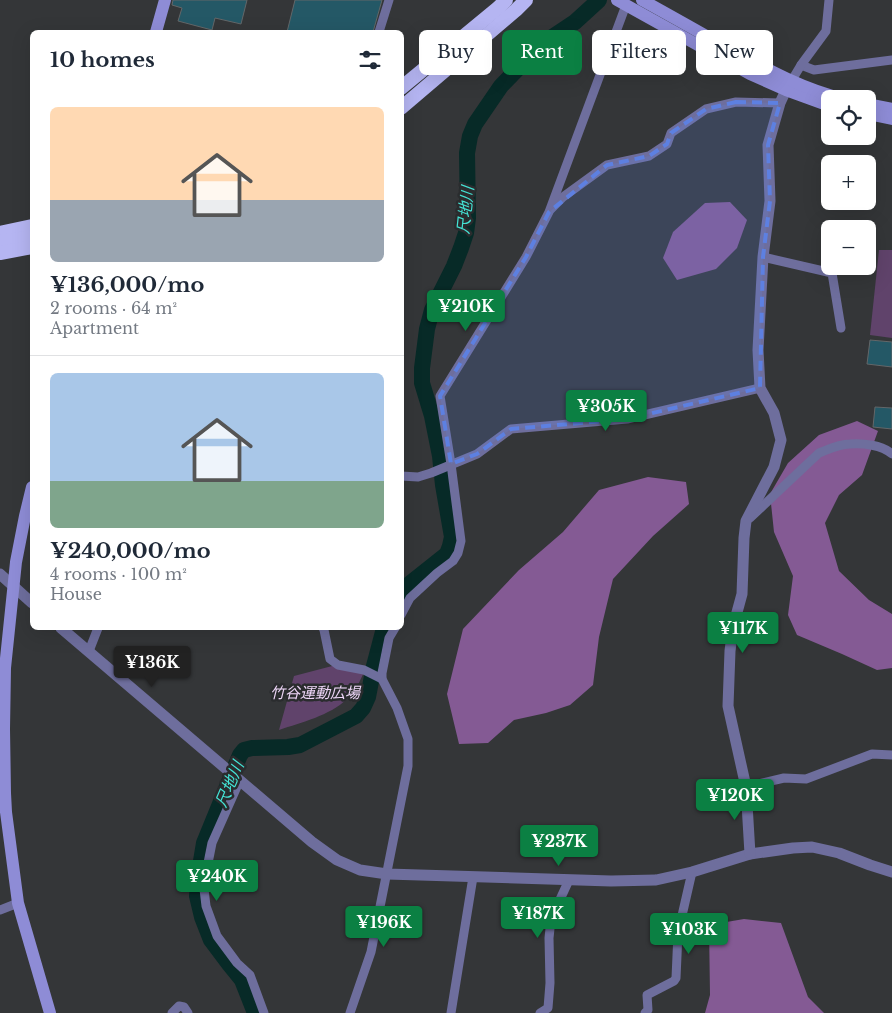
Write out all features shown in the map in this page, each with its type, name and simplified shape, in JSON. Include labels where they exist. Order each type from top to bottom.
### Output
[{"type":"highway","points":[[404,86],[506,0]]},
{"type":"highway","points":[[404,105],[526,0]]},
{"type":"highway","points":[[0,233],[30,226]]},
{"type":"highway","points":[[0,242],[30,237]]},
{"type":"highway","points":[[0,253],[30,247]]},
{"type":"main road","points":[[157,30],[165,0]]},
{"type":"main road","points":[[642,0],[754,63],[789,85],[821,101]]},
{"type":"main road","points":[[622,3],[750,74],[821,93]]},
{"type":"main road","points":[[876,106],[892,109]]},
{"type":"main road","points":[[876,116],[892,119]]},
{"type":"main road","points":[[30,496],[16,562],[2,679],[6,812],[18,902],[50,1013]]},
{"type":"street","points":[[380,30],[389,0]]},
{"type":"street","points":[[750,854],[746,787],[728,706],[730,651],[733,627],[742,594],[746,522],[774,467],[780,440],[774,413],[760,388],[758,350],[763,257],[770,201],[768,145],[780,103],[789,85],[826,31],[829,0]]},
{"type":"street","points":[[404,609],[410,598],[452,561],[458,553],[462,541],[440,396],[526,257],[549,212],[622,3]]},
{"type":"street","points":[[801,65],[814,70],[892,60]]},
{"type":"street","points":[[549,212],[563,197],[607,166],[649,156],[666,144],[671,133],[706,109],[736,102],[780,103]]},
{"type":"street","points":[[763,257],[832,273],[840,328]]},
{"type":"street","points":[[404,476],[418,477],[477,454],[511,429],[628,419],[760,388]]},
{"type":"street","points":[[746,522],[820,453],[832,447],[850,444],[868,445],[886,449],[892,454]]},
{"type":"street","points":[[0,574],[30,601]]},
{"type":"street","points":[[63,630],[312,842],[337,860],[360,870],[387,874],[472,877],[611,881],[656,880],[692,872],[750,854],[812,847],[839,853],[892,872]]},
{"type":"street","points":[[89,651],[97,630]]},
{"type":"street","points":[[324,630],[330,659],[338,665],[364,670],[381,678],[397,708],[408,739],[408,766],[371,952],[350,1013]]},
{"type":"street","points":[[381,678],[389,638],[394,630]]},
{"type":"street","points":[[746,787],[784,778],[806,779],[872,754],[892,755]]},
{"type":"street","points":[[239,779],[212,843],[204,889],[206,906],[217,936],[237,962],[250,975],[264,1013]]},
{"type":"street","points":[[645,1013],[648,1010],[647,994],[674,981],[676,978],[678,933],[692,872]]},
{"type":"street","points":[[451,1013],[472,877]]},
{"type":"street","points":[[547,1011],[550,983],[549,938],[552,920],[568,880]]},
{"type":"street","points":[[0,910],[18,902]]},
{"type":"street","points":[[172,1013],[179,1006],[184,1007],[188,1013]]},
{"type":"highlighted area","points":[[736,102],[780,103],[768,145],[770,201],[763,257],[760,388],[627,419],[511,429],[477,454],[451,464],[440,396],[526,257],[549,212],[607,165],[649,156],[667,144],[671,133],[706,109]]},
{"type":"green space","points":[[879,250],[892,250],[892,338],[870,335]]},
{"type":"green space","name":"竹谷運動広場","points":[[336,665],[364,672],[350,696],[340,705],[324,714],[279,730],[294,676]]},
{"type":"shaded area","points":[[730,202],[747,220],[737,248],[716,269],[677,280],[663,258],[673,232],[705,203]]},
{"type":"shaded area","points":[[857,421],[878,431],[862,475],[839,495],[825,523],[839,571],[869,600],[892,614],[892,668],[877,670],[797,635],[788,615],[793,576],[774,532],[770,494],[788,463],[819,435]]},
{"type":"shaded area","points":[[648,477],[686,482],[689,504],[653,536],[613,579],[599,637],[593,685],[570,705],[546,713],[514,720],[488,743],[459,744],[447,694],[463,629],[519,570],[563,532],[599,490]]},
{"type":"shaded area","points":[[744,919],[781,923],[808,997],[824,1013],[705,1013],[710,995],[709,925]]},
{"type":"building","points":[[173,0],[247,0],[241,24],[215,18],[212,30],[178,21],[182,8],[172,5]]},
{"type":"building","points":[[295,0],[382,0],[374,30],[288,30]]},
{"type":"building","points":[[870,340],[892,342],[892,367],[867,364]]},
{"type":"building","points":[[875,407],[892,408],[892,429],[873,427]]},
{"type":"waterway","name":"尺地川","points":[[404,590],[447,554],[452,537],[440,456],[432,416],[422,383],[422,368],[427,329],[432,310],[454,266],[466,233],[468,218],[467,153],[470,136],[475,124],[501,86],[542,44],[575,22],[599,0]]},
{"type":"waterway","name":"尺地川","points":[[255,1013],[242,980],[211,940],[202,917],[197,896],[204,843],[240,755],[244,750],[300,745],[356,716],[363,708],[368,697],[383,630]]}]
